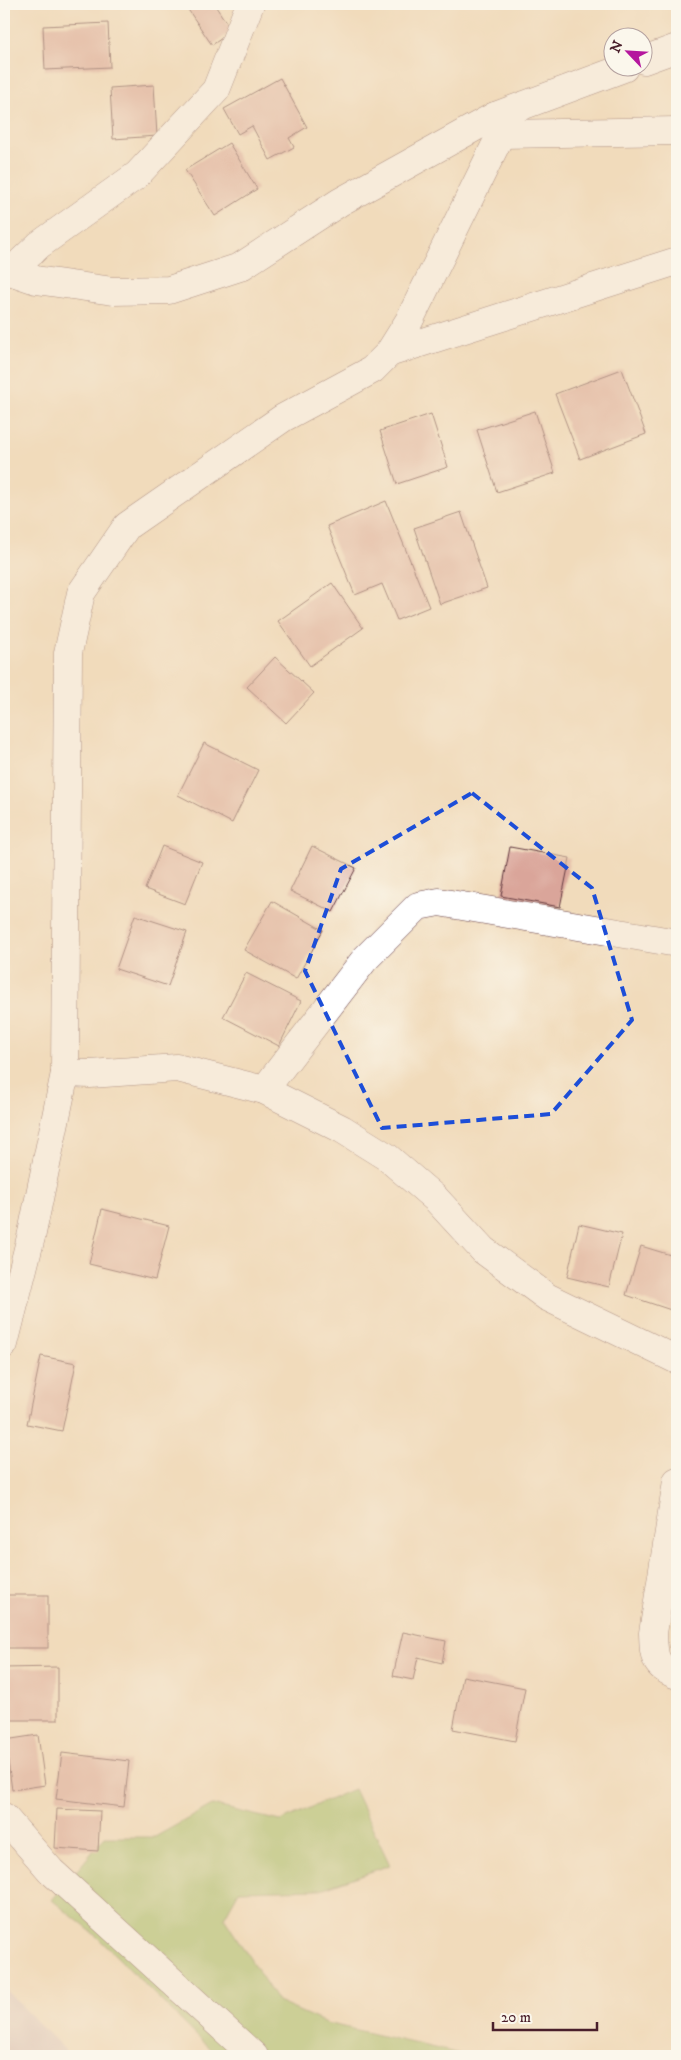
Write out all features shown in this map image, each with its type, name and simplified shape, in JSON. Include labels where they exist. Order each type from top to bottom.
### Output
[{"type":"street","points":[[10,271],[39,244],[137,176],[216,90],[250,4]]},
{"type":"street","points":[[654,56],[677,48]]},
{"type":"street","points":[[10,271],[36,280],[113,291],[169,290],[178,288],[240,267],[340,202],[498,125],[604,77]]},
{"type":"street","points":[[498,125],[677,131]]},
{"type":"street","points":[[4,1344],[32,1232],[65,1073],[68,654],[81,593],[127,526],[283,418],[372,370],[389,353],[409,321],[498,125]]},
{"type":"street","points":[[389,353],[677,260]]},
{"type":"street","points":[[264,1090],[365,959],[418,906],[439,902],[677,944]]},
{"type":"street","points":[[65,1073],[90,1074],[176,1068],[264,1090],[342,1129],[387,1157],[436,1199],[483,1250],[546,1297],[677,1360]]},
{"type":"street","points":[[677,1481],[653,1633],[654,1658],[664,1670],[677,1675]]},
{"type":"street","points":[[4,1817],[51,1870],[254,2056]]},
{"type":"highlighted area","points":[[472,793],[592,888],[632,1020],[551,1114],[382,1128],[305,971],[341,869]]},
{"type":"shaded area","points":[[4,1988],[71,2056],[4,2056]]},
{"type":"green space","points":[[354,1789],[390,1865],[321,1889],[239,1891],[224,1918],[278,2002],[326,2023],[469,2056],[217,2056],[95,1935],[52,1900],[105,1837],[155,1837],[212,1805],[280,1821]]},
{"type":"building","points":[[194,4],[214,4],[232,31],[212,45],[187,8]]},
{"type":"building","points":[[108,23],[110,67],[45,70],[43,26]]},
{"type":"building","points":[[280,78],[307,127],[289,138],[294,147],[270,160],[252,126],[238,134],[224,109]]},
{"type":"building","points":[[154,85],[157,136],[113,139],[110,88]]},
{"type":"building","points":[[229,143],[257,189],[215,216],[185,170]]},
{"type":"building","points":[[622,369],[646,434],[580,459],[555,394]]},
{"type":"building","points":[[535,411],[555,473],[497,492],[477,430]]},
{"type":"building","points":[[431,414],[448,467],[397,484],[380,431]]},
{"type":"building","points":[[386,501],[429,607],[397,620],[382,584],[355,595],[327,526]]},
{"type":"building","points":[[461,512],[487,588],[440,604],[414,528]]},
{"type":"building","points":[[332,583],[363,628],[310,666],[278,621]]},
{"type":"building","points":[[275,657],[314,693],[286,723],[247,687]]},
{"type":"building","points":[[204,743],[258,770],[232,823],[178,795]]},
{"type":"building","points":[[162,846],[202,862],[185,904],[145,889]]},
{"type":"building","points":[[312,846],[356,868],[333,912],[290,891]]},
{"type":"building","points":[[510,847],[570,858],[560,907],[501,896]]},
{"type":"building","points":[[272,901],[323,930],[296,979],[244,950]]},
{"type":"building","points":[[135,915],[187,932],[168,986],[116,969]]},
{"type":"building","points":[[246,973],[301,1001],[279,1046],[223,1017]]},
{"type":"building","points":[[102,1209],[169,1226],[155,1280],[89,1264]]},
{"type":"building","points":[[579,1224],[622,1234],[609,1287],[567,1277]]},
{"type":"building","points":[[641,1246],[677,1257],[677,1312],[626,1295]]},
{"type":"building","points":[[41,1356],[76,1363],[62,1431],[27,1424]]},
{"type":"building","points":[[4,1595],[48,1595],[48,1648],[4,1648]]},
{"type":"building","points":[[403,1632],[446,1641],[442,1663],[418,1657],[413,1680],[393,1676]]},
{"type":"building","points":[[58,1667],[58,1720],[4,1720],[4,1668]]},
{"type":"building","points":[[463,1676],[525,1688],[515,1741],[453,1729]]},
{"type":"building","points":[[38,1735],[45,1785],[12,1790],[5,1740]]},
{"type":"building","points":[[62,1753],[129,1761],[124,1807],[56,1799]]},
{"type":"building","points":[[57,1809],[100,1811],[98,1851],[55,1848]]}]
